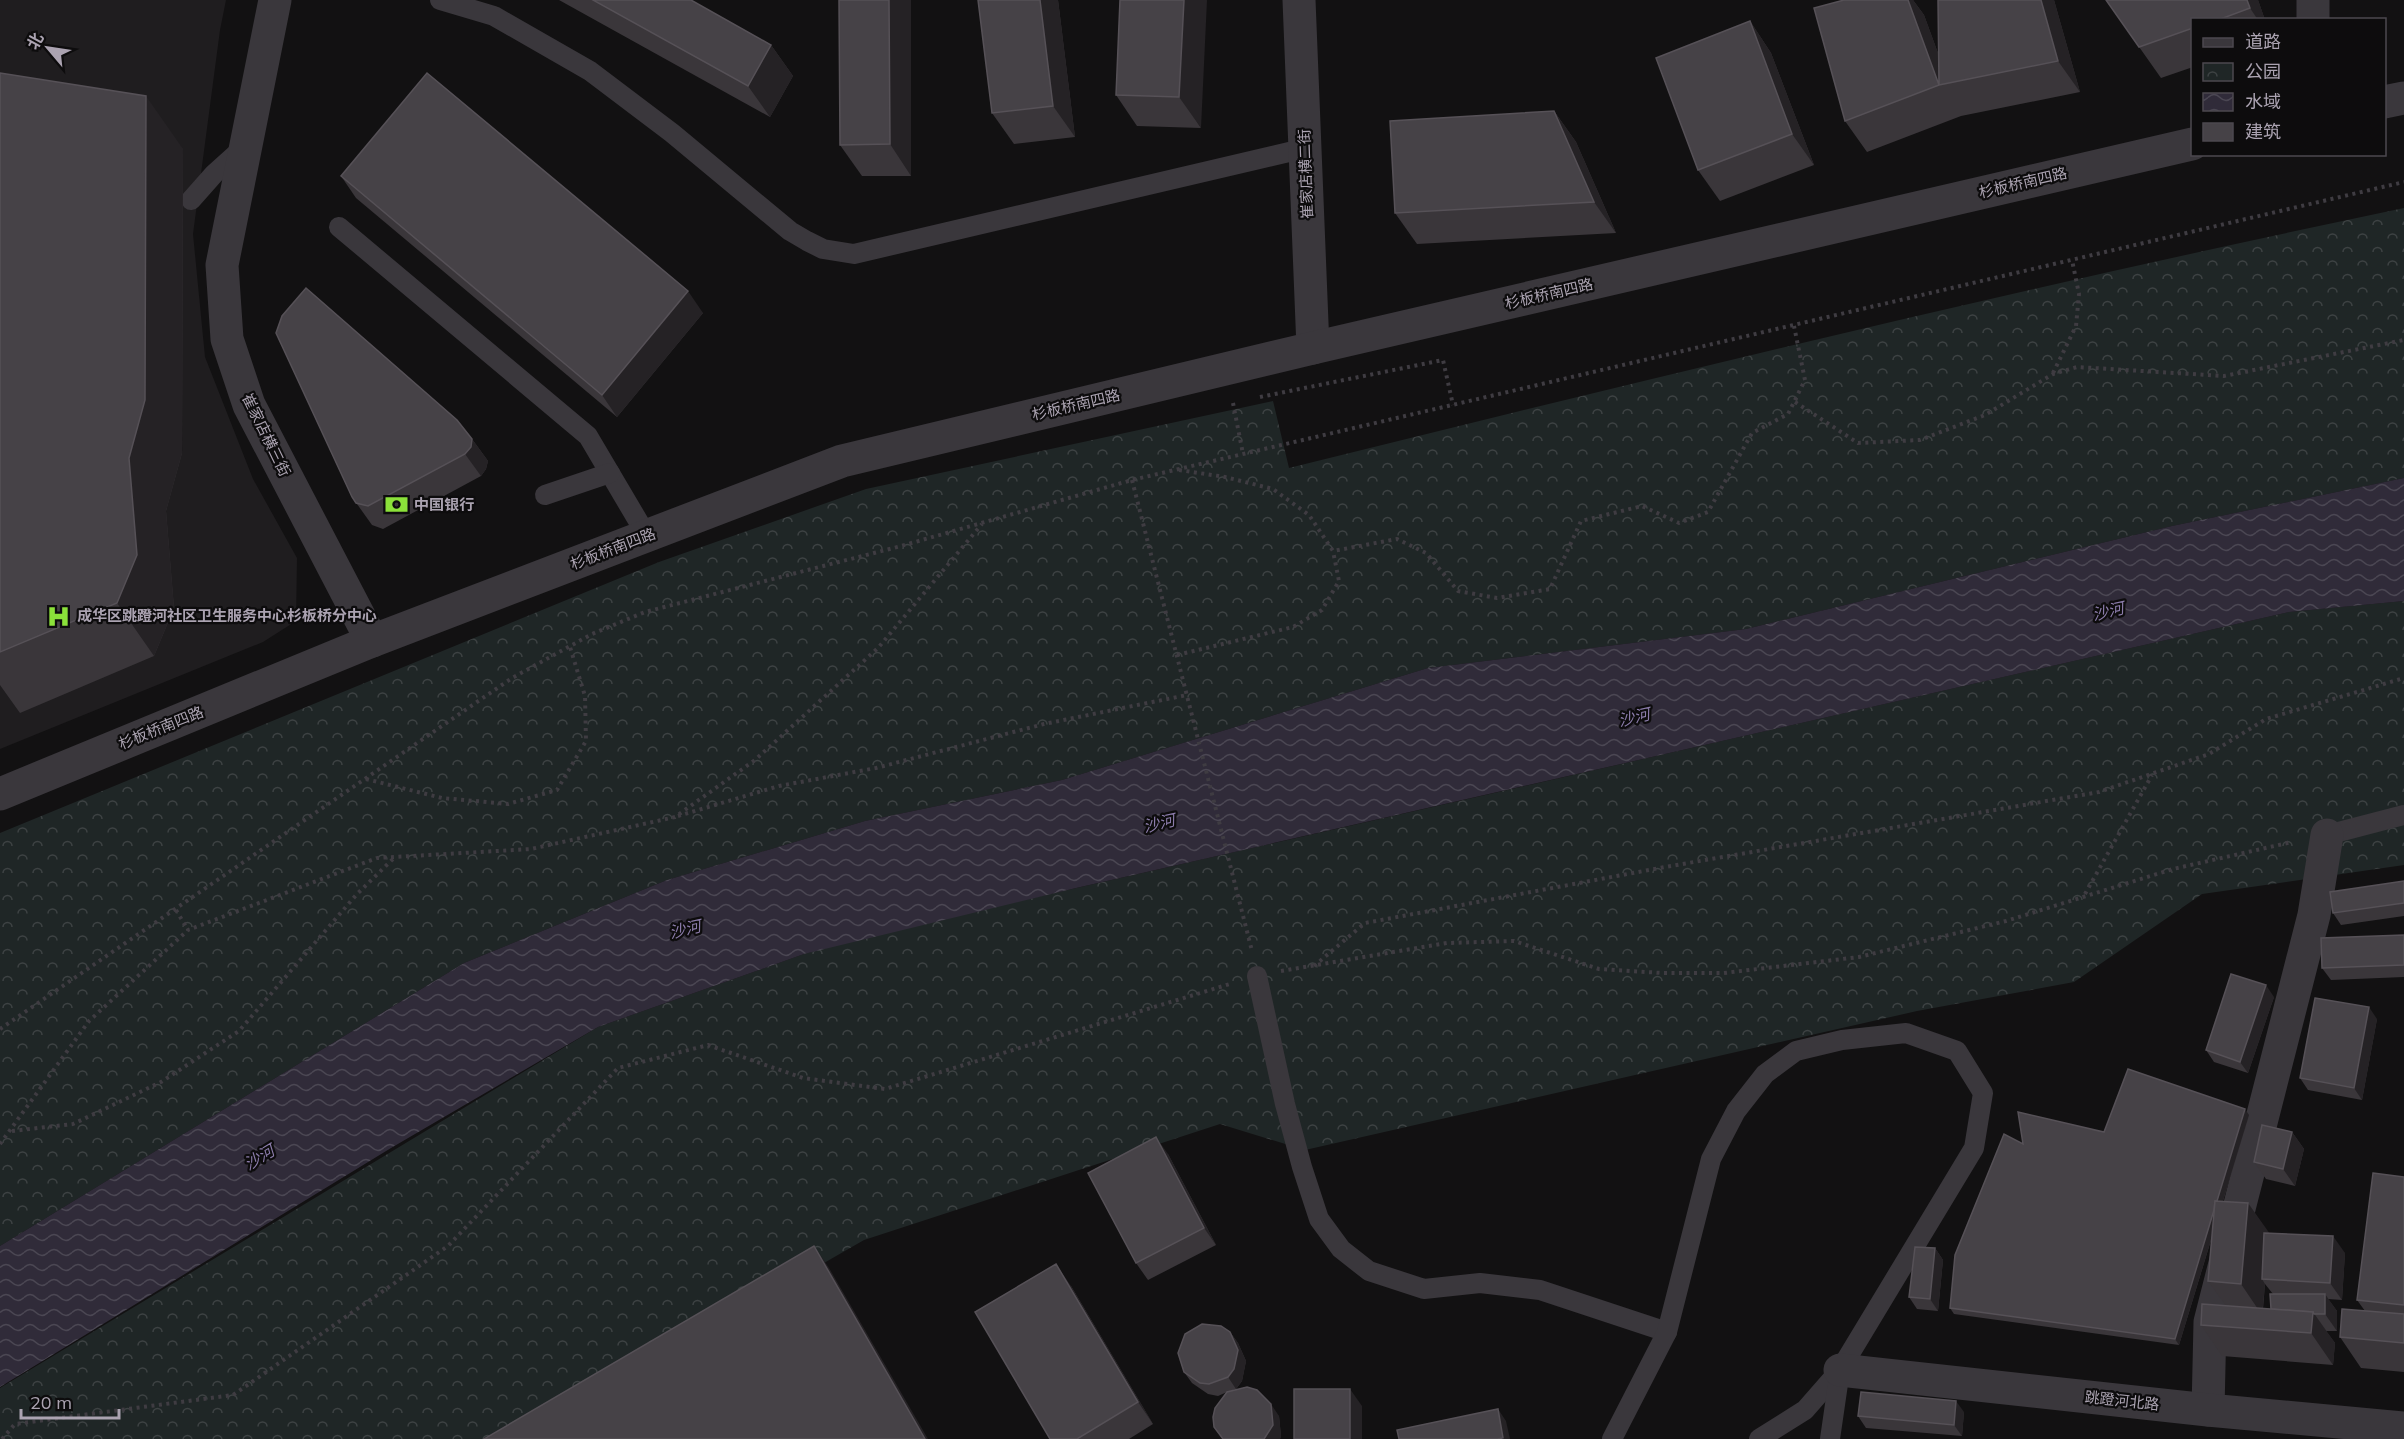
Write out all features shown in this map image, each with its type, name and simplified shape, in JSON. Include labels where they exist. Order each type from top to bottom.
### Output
[{"type":"street","name":"崔家店横三街","points":[[275,0],[222,265],[227,339],[249,405],[372,641]]},
{"type":"street","name":"崔家店横二街","points":[[1299,0],[1313,348]]},
{"type":"street","points":[[2313,0],[2313,18]]},
{"type":"street","points":[[2386,102],[2404,98]]},
{"type":"street","name":"杉板桥南四路","points":[[2,788],[372,641],[842,461],[1313,348],[2191,144]]},
{"type":"street","points":[[2208,1410],[2210,1322],[2314,915],[2327,835]]},
{"type":"street","name":"跳蹬河北路","points":[[1840,1370],[2208,1410],[2404,1428]]},
{"type":"lane","points":[[440,0],[494,16],[590,71],[672,133],[790,231],[823,249],[838,252],[854,254],[1305,148]]},
{"type":"lane","points":[[191,200],[214,174],[246,145]]},
{"type":"lane","points":[[339,227],[588,436],[647,536]]},
{"type":"lane","points":[[545,495],[610,473]]},
{"type":"lane","points":[[2327,835],[2404,815]]},
{"type":"lane","points":[[1257,976],[1285,1104],[1318,1219],[1341,1249],[1369,1271],[1424,1288],[1480,1283],[1540,1290],[1667,1332]]},
{"type":"lane","points":[[1612,1439],[1667,1332],[1711,1160],[1736,1111],[1765,1074],[1796,1052],[1842,1040],[1906,1033],[1957,1051],[1983,1093],[1974,1148],[1840,1370],[1805,1410],[1759,1439]]},
{"type":"lane","points":[[1830,1439],[1840,1370]]},
{"type":"path","points":[[0,1029],[512,678],[592,634],[645,612],[982,524],[1132,480],[2404,182]]},
{"type":"path","points":[[2053,374],[2076,326],[2079,294],[2072,260]]},
{"type":"path","points":[[1333,551],[1397,539],[1426,553],[1458,591],[1497,598],[1550,590],[1581,522],[1641,506],[1679,523],[1708,513],[1752,433],[1788,414],[1795,402],[1805,380],[1794,326]]},
{"type":"path","points":[[1795,402],[1858,443],[1920,440],[1985,416],[2053,374],[2077,367],[2224,376],[2404,340]]},
{"type":"path","points":[[1256,398],[1443,360],[1453,405]]},
{"type":"path","points":[[1222,405],[1245,401]]},
{"type":"path","points":[[1233,403],[1243,454]]},
{"type":"path","points":[[1176,470],[1225,477],[1273,489],[1309,514],[1333,551],[1339,581],[1322,610],[1293,627],[1177,655]]},
{"type":"path","points":[[1132,480],[1243,909],[1257,976]]},
{"type":"path","points":[[675,817],[755,760],[878,648],[982,524]]},
{"type":"path","points":[[365,779],[442,798],[507,804],[557,790],[585,741],[585,696],[570,647]]},
{"type":"path","points":[[1313,966],[1365,923],[1665,867],[2098,792],[2210,754],[2266,719],[2404,678]]},
{"type":"path","points":[[0,1144],[89,1021],[188,930],[376,858],[531,849],[675,817],[779,786],[876,768],[1044,724],[1187,695]]},
{"type":"path","points":[[2085,895],[2152,774]]},
{"type":"path","points":[[2,1439],[15,1424],[233,1395],[448,1246],[618,1068],[708,1045],[803,1078],[885,1089],[1257,976],[1447,943],[1515,941],[1599,969],[1662,973],[1724,973],[1859,957],[2006,921],[2173,869],[2327,835]]},
{"type":"path","points":[[11,1131],[73,1124],[161,1082],[239,1031],[357,894],[394,857]]},
{"type":"path","points":[[176,910],[188,930]]},
{"type":"shaded area","points":[[0,0],[226,0],[193,234],[205,357],[253,479],[297,558],[296,621],[263,642],[0,749]]},
{"type":"green space","points":[[2404,208],[2404,478],[2172,526],[1746,629],[1428,668],[1062,780],[865,821],[667,880],[464,963],[0,1246],[0,833],[659,562],[866,489],[1273,401],[1289,468],[1845,333]]},
{"type":"green space","points":[[2404,601],[2404,865],[2202,894],[2074,982],[1917,1011],[1305,1150],[1220,1124],[864,1240],[517,1439],[0,1439],[0,1388],[598,1027],[804,954],[892,930],[2289,612]]},
{"type":"water","name":"沙河","points":[[2404,478],[2404,601],[2289,612],[1076,888],[804,954],[598,1027],[391,1148],[0,1387],[0,1246],[464,963],[667,880],[865,821],[1062,780],[1428,668],[1746,629],[2172,526]]},
{"type":"building","points":[[593,0],[691,0],[771,45],[748,86]]},
{"type":"building","points":[[839,0],[889,0],[890,144],[840,145]]},
{"type":"building","points":[[978,0],[1040,0],[1053,106],[992,113]]},
{"type":"building","points":[[1120,0],[1184,0],[1179,97],[1116,95]]},
{"type":"building","points":[[1844,0],[1908,0],[1939,85],[1845,121],[1814,8]]},
{"type":"building","points":[[1938,0],[2041,0],[2058,61],[1939,85]]},
{"type":"building","points":[[2106,0],[2247,0],[2250,8],[2223,18],[2191,18],[2191,29],[2139,47]]},
{"type":"building","points":[[1750,21],[1792,134],[1698,170],[1656,58]]},
{"type":"building","points":[[0,73],[146,96],[145,400],[129,458],[137,555],[117,603],[0,652]]},
{"type":"building","points":[[427,73],[688,291],[602,395],[341,176]]},
{"type":"building","points":[[1554,111],[1594,202],[1395,213],[1390,121]]},
{"type":"building","points":[[306,288],[457,420],[472,439],[471,447],[465,454],[368,506],[356,503],[276,333],[282,316]]},
{"type":"building","points":[[2404,881],[2404,903],[2333,913],[2330,892]]},
{"type":"building","points":[[2404,935],[2404,965],[2322,968],[2321,938]]},
{"type":"building","points":[[2231,974],[2266,985],[2240,1062],[2206,1050]]},
{"type":"building","points":[[2315,998],[2369,1007],[2354,1088],[2300,1078]]},
{"type":"building","points":[[2128,1069],[2245,1109],[2217,1201],[2215,1201],[2175,1339],[1950,1308],[1955,1255],[2004,1134],[2023,1144],[2018,1112],[2104,1132]]},
{"type":"building","points":[[2262,1125],[2292,1132],[2283,1169],[2254,1162]]},
{"type":"building","points":[[1156,1137],[1204,1228],[1136,1263],[1088,1173]]},
{"type":"building","points":[[2373,1173],[2404,1177],[2404,1305],[2357,1300]]},
{"type":"building","points":[[2215,1201],[2248,1203],[2241,1284],[2208,1281]]},
{"type":"building","points":[[2264,1233],[2333,1236],[2330,1283],[2262,1279]]},
{"type":"building","points":[[814,1246],[925,1439],[484,1439]]},
{"type":"building","points":[[1915,1247],[1935,1248],[1930,1299],[1909,1297]]},
{"type":"building","points":[[1056,1264],[1138,1402],[1077,1439],[1050,1439],[975,1312]]},
{"type":"building","points":[[2270,1294],[2325,1294],[2325,1314],[2271,1309]]},
{"type":"building","points":[[2202,1304],[2313,1312],[2311,1333],[2201,1325]]},
{"type":"building","points":[[2342,1309],[2404,1314],[2404,1343],[2340,1337]]},
{"type":"building","points":[[1202,1324],[1221,1326],[1230,1332],[1238,1350],[1234,1369],[1228,1377],[1209,1384],[1200,1383],[1184,1372],[1178,1353],[1185,1334]]},
{"type":"building","points":[[1247,1387],[1257,1390],[1271,1404],[1273,1425],[1264,1439],[1223,1439],[1214,1427],[1215,1408],[1227,1392]]},
{"type":"building","points":[[1294,1389],[1350,1389],[1350,1439],[1294,1439]]},
{"type":"building","points":[[1861,1392],[1956,1401],[1954,1425],[1858,1416]]},
{"type":"building","points":[[1498,1409],[1503,1438],[1399,1439],[1397,1430]]},
{"type":"place","name":"中国银行","points":[[396,505]]},
{"type":"place","name":"成华区跳蹬河社区卫生服务中心杉板桥分中心","points":[[59,616]]}]
